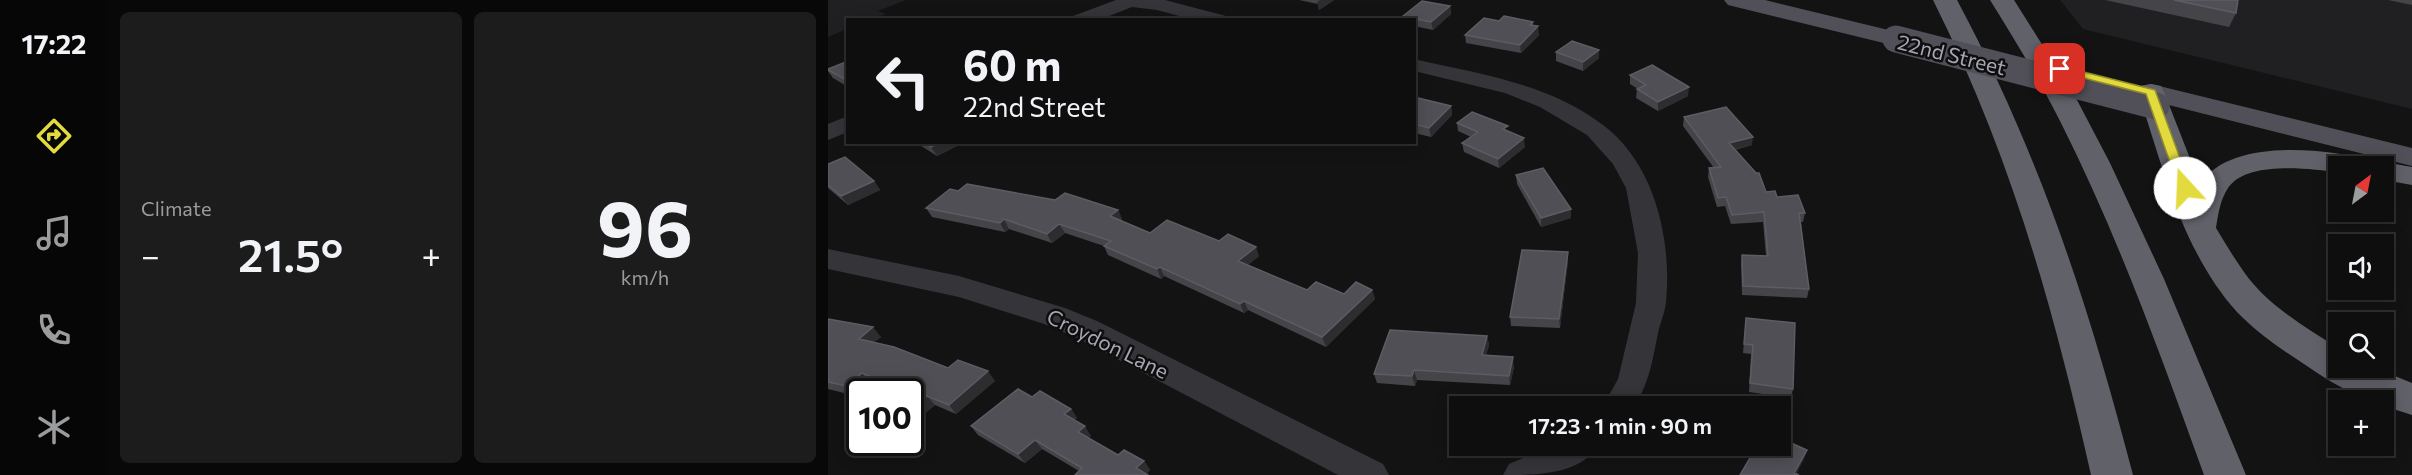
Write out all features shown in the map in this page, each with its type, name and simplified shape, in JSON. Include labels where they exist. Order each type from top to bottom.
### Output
[{"type":"highway","points":[[1945,0],[1996,105],[2036,212],[2079,345],[2112,475]]},
{"type":"highway","points":[[2002,0],[2047,72],[2095,161],[2174,342],[2225,475]]},
{"type":"highway","points":[[2153,99],[2199,228],[2232,282],[2251,304],[2284,332],[2328,360]]},
{"type":"highway","points":[[2199,228],[2204,206],[2212,188],[2222,176],[2238,167],[2261,161],[2293,160],[2328,163]]},
{"type":"highway","points":[[2394,172],[2412,173]]},
{"type":"highway","points":[[2362,378],[2412,399]]},
{"type":"main road","name":"22nd Street","points":[[1736,0],[1898,34],[2153,99],[2412,173]]},
{"type":"main road","name":"22nd Street","points":[[1788,0],[1898,34]]},
{"type":"main road","name":"22nd Street","points":[[2153,99],[2412,157]]},
{"type":"street","points":[[1085,18],[1132,1],[1158,4],[1211,18]]},
{"type":"street","points":[[1416,65],[1512,88],[1548,102],[1594,130],[1623,161],[1639,188],[1646,232],[1652,246],[1651,303],[1633,381],[1625,396]]},
{"type":"street","points":[[828,133],[846,124]]},
{"type":"street","name":"Croydon Lane","points":[[828,259],[938,280],[993,294],[1056,316],[1086,329],[1371,475]]},
{"type":"street","points":[[1521,475],[1563,456]]},
{"type":"shaded area","points":[[828,0],[906,0],[878,11],[886,14],[875,18],[846,18],[846,29],[828,37]]},
{"type":"shaded area","points":[[2060,0],[2412,0],[2412,109],[2083,29]]},
{"type":"building","points":[[2174,0],[2238,0],[2236,13]]},
{"type":"building","points":[[1422,1],[1450,6],[1431,22],[1403,16]]},
{"type":"building","points":[[1504,16],[1533,22],[1530,25],[1538,26],[1520,45],[1465,35],[1484,18],[1499,21]]},
{"type":"building","points":[[1572,41],[1599,50],[1583,62],[1556,52]]},
{"type":"building","points":[[846,62],[846,80],[828,70]]},
{"type":"building","points":[[1652,65],[1689,87],[1658,102],[1637,89],[1646,85],[1630,75]]},
{"type":"building","points":[[1416,97],[1451,106],[1429,128],[1416,125]]},
{"type":"building","points":[[1726,107],[1753,137],[1729,143],[1756,173],[1759,173],[1766,192],[1775,191],[1777,197],[1798,195],[1805,213],[1799,213],[1809,289],[1743,286],[1742,255],[1768,256],[1764,212],[1732,215],[1726,197],[1718,198],[1709,168],[1721,167],[1684,117]]},
{"type":"building","points":[[1472,112],[1508,126],[1503,129],[1524,138],[1498,159],[1462,143],[1478,132],[1457,123]]},
{"type":"building","points":[[845,157],[874,181],[841,196],[828,185],[828,164]]},
{"type":"building","points":[[1543,168],[1571,209],[1541,218],[1516,175]]},
{"type":"building","points":[[967,184],[1055,200],[1065,193],[1118,210],[1110,216],[1150,233],[1167,220],[1219,241],[1228,234],[1256,247],[1238,261],[1307,290],[1316,282],[1344,294],[1356,282],[1372,290],[1322,337],[1244,301],[1240,304],[1160,267],[1157,269],[1104,246],[1111,241],[1059,224],[1047,234],[1004,219],[1000,223],[926,208],[950,189],[958,191]]},
{"type":"building","points":[[1522,250],[1568,252],[1559,319],[1510,317]]},
{"type":"building","points":[[1746,318],[1795,323],[1793,389],[1750,383],[1753,345],[1744,344]]},
{"type":"building","points":[[828,319],[873,327],[859,339],[894,347],[948,368],[958,360],[988,371],[949,405],[927,396],[924,398],[924,378],[873,378],[862,373],[856,378],[846,378],[846,386],[828,382]]},
{"type":"building","points":[[1390,330],[1487,336],[1482,355],[1513,357],[1509,376],[1414,370],[1412,376],[1374,374]]},
{"type":"building","points":[[1018,389],[1032,397],[1040,391],[1071,409],[1064,414],[1085,426],[1078,432],[1118,455],[1124,450],[1144,461],[1136,468],[1148,475],[1075,475],[1082,468],[1035,440],[1018,454],[971,426]]},
{"type":"building","points":[[1791,443],[1807,450],[1794,473],[1799,475],[1740,475],[1751,456],[1791,456]]},
{"type":"route","points":[[2060,69],[2151,92],[2185,188]]}]
